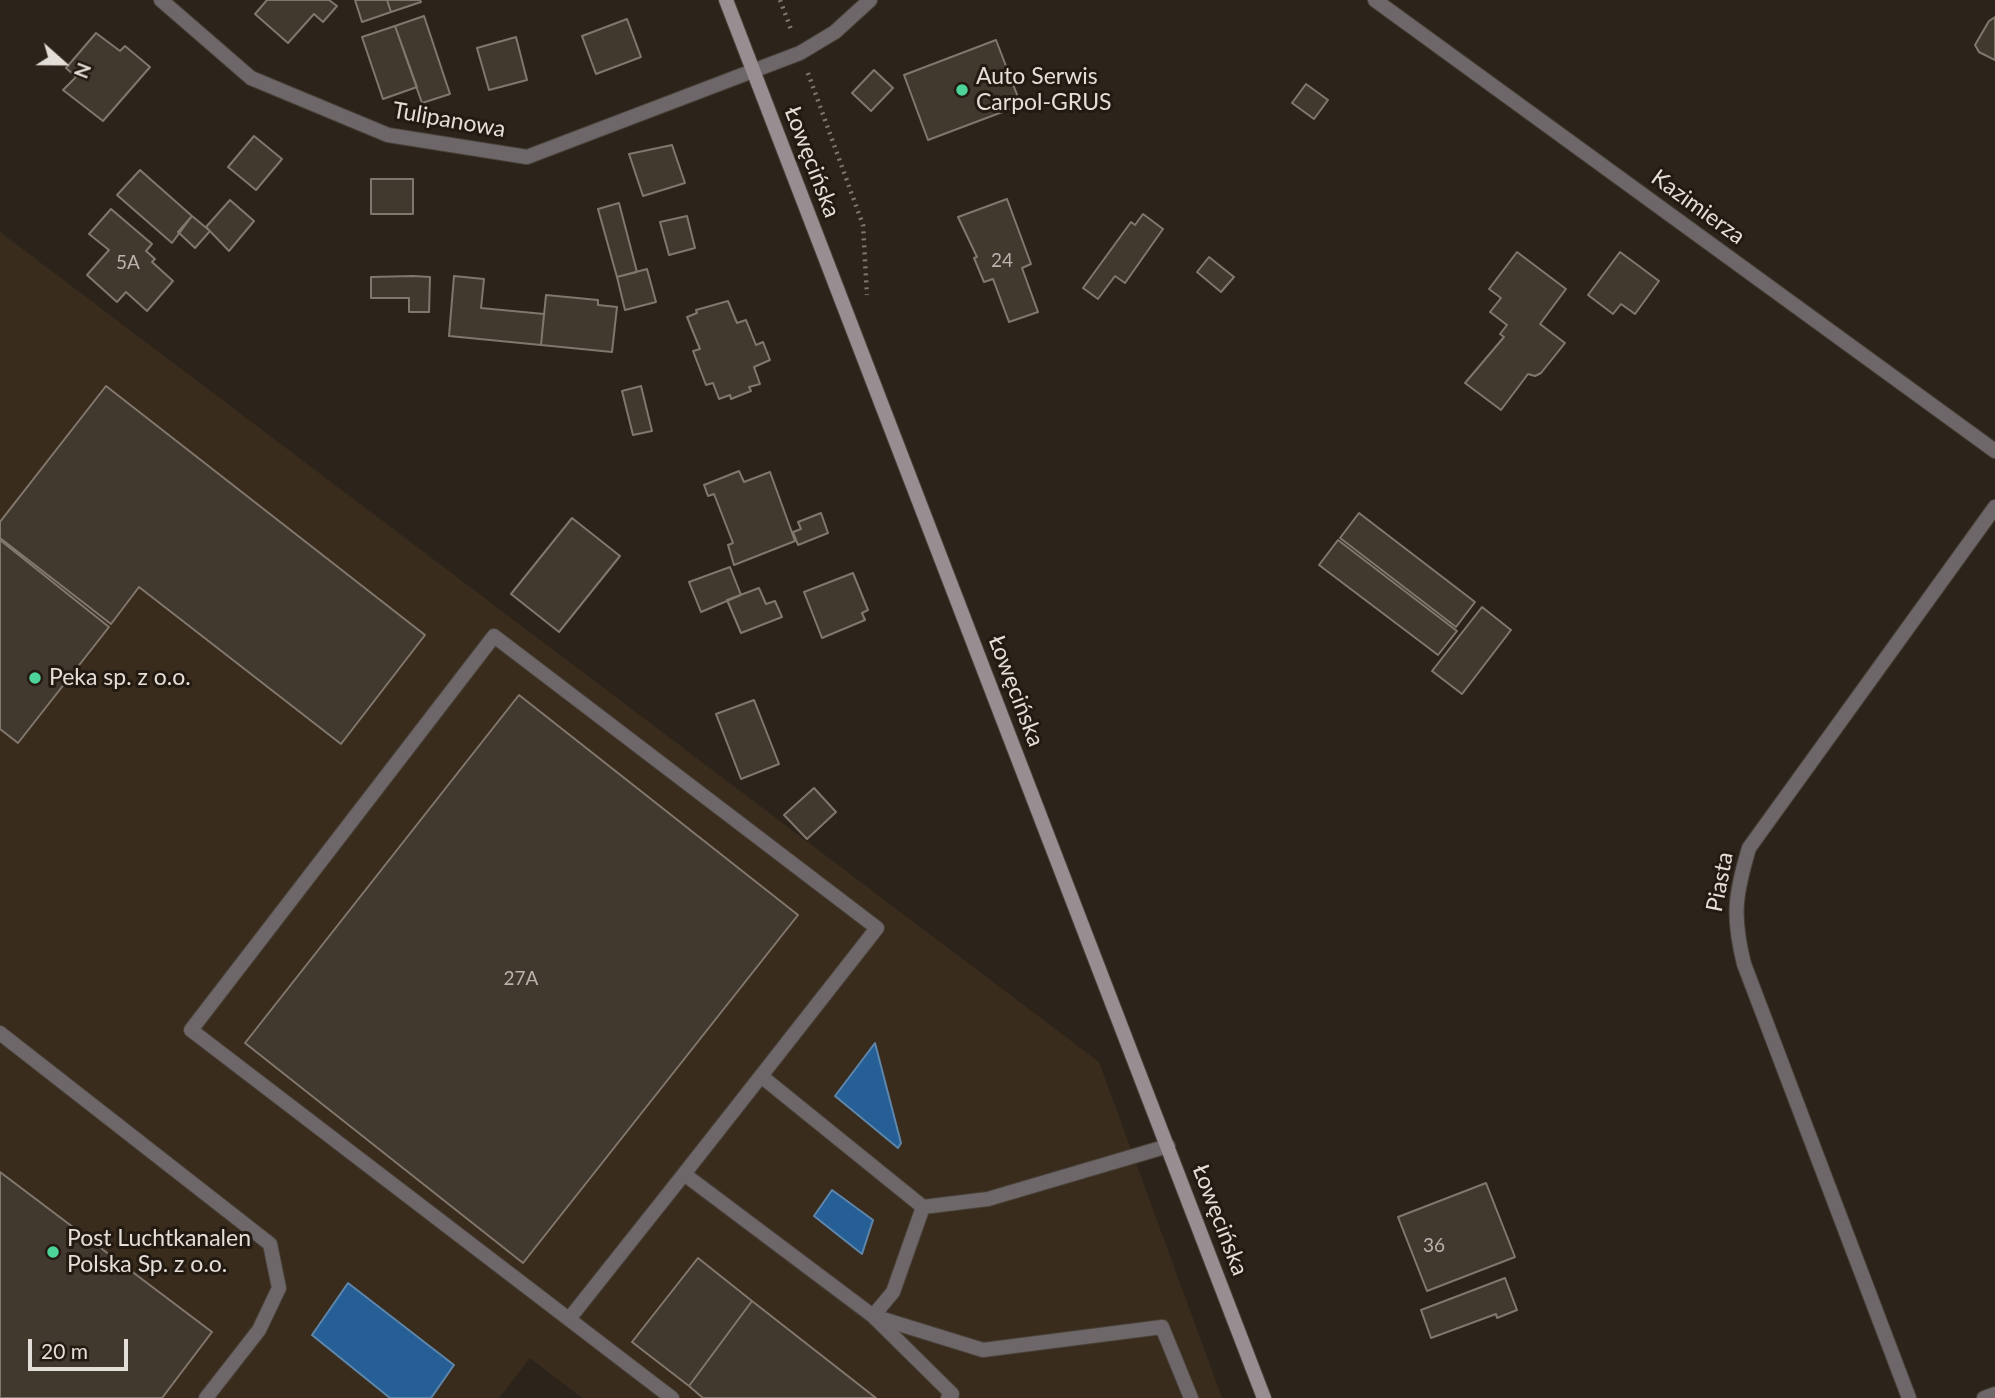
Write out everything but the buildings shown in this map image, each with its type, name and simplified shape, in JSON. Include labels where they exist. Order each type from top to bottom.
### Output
[{"type":"street","name":"Tulipanowa","points":[[161,0],[251,78],[388,135],[527,157],[754,72],[800,52],[835,32],[870,0]]},
{"type":"street","name":"Łowęcińska","points":[[726,0],[1264,1398]]},
{"type":"street","name":"Kazimierza","points":[[1375,0],[1995,452]]},
{"type":"street","name":"Piasta","points":[[1909,1398],[1744,964],[1735,928],[1735,909],[1749,848],[1995,507]]},
{"type":"street","points":[[569,1319],[877,928],[494,636],[191,1030],[672,1398]]},
{"type":"street","points":[[0,1034],[270,1244],[279,1288],[259,1330],[206,1398]]},
{"type":"street","points":[[761,1076],[923,1207],[988,1199],[1168,1146]]},
{"type":"street","points":[[684,1174],[873,1316],[952,1394],[948,1398]]},
{"type":"street","points":[[873,1316],[892,1293],[923,1207]]},
{"type":"street","points":[[873,1316],[983,1350],[1162,1327],[1191,1398]]},
{"type":"street","points":[[1984,1398],[1995,1394]]},
{"type":"path","points":[[780,0],[863,225],[868,299]]},
{"type":"shaded area","points":[[0,232],[1099,1062],[1222,1398],[582,1398],[530,1358],[499,1398],[0,1398]]},
{"type":"water","points":[[875,1043],[901,1143],[898,1148],[835,1096]]},
{"type":"water","points":[[832,1190],[873,1220],[862,1254],[814,1216]]},
{"type":"water","points":[[348,1283],[454,1365],[431,1398],[390,1398],[312,1335]]},
{"type":"place","name":"Auto Serwis Carpol-GRUS","points":[[962,90]]},
{"type":"place","name":"Peka sp. z o.o.","points":[[35,678]]},
{"type":"place","name":"Post Luchtkanalen Polska Sp. z o.o.","points":[[53,1252]]}]
